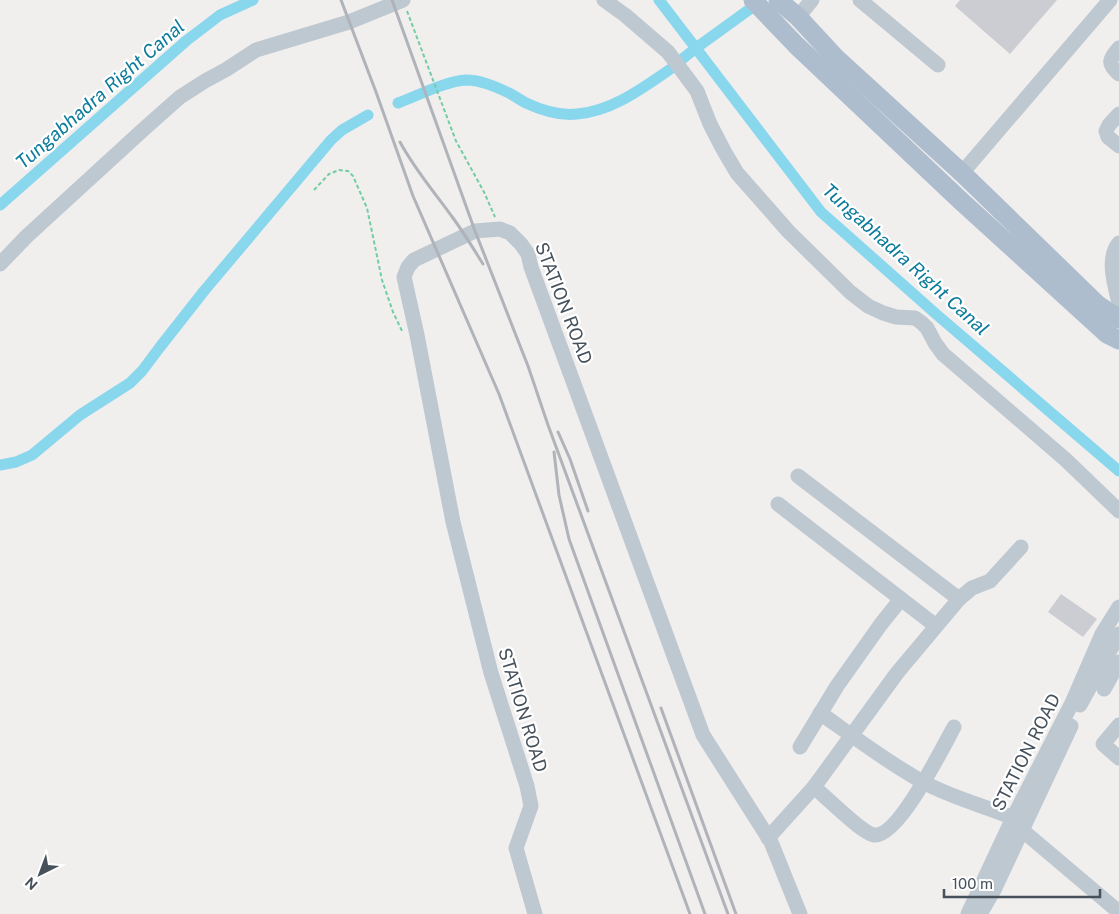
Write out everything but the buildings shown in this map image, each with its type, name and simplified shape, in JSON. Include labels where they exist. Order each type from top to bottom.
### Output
[{"type":"main road","points":[[753,0],[796,45],[961,202],[1107,334],[1119,340]]},
{"type":"main road","points":[[781,1],[835,57],[962,173],[1098,305],[1119,319]]},
{"type":"street","points":[[604,0],[625,15],[668,52],[697,91],[710,124],[737,173],[818,262],[868,306],[883,313],[916,318],[927,328],[943,354],[1066,460],[1119,511]]},
{"type":"street","points":[[798,17],[812,0]]},
{"type":"street","points":[[860,0],[938,66]]},
{"type":"street","points":[[962,173],[1110,0]]},
{"type":"street","points":[[0,264],[27,236],[145,128],[180,97],[205,81],[256,50],[405,5]]},
{"type":"street","points":[[1119,48],[1110,60],[1110,64],[1119,74]]},
{"type":"street","points":[[1119,114],[1106,131],[1108,137],[1119,146]]},
{"type":"street","name":"STATION ROAD","points":[[535,914],[516,848],[530,806],[527,786],[491,673],[453,522],[404,277],[408,267],[414,260],[475,231],[500,228],[510,233],[528,254],[531,267],[703,735],[771,842],[800,914]]},
{"type":"street","points":[[1119,243],[1113,254],[1112,269],[1119,303]]},
{"type":"street","points":[[798,476],[959,599]]},
{"type":"street","points":[[778,504],[936,626]]},
{"type":"street","points":[[768,838],[814,787],[897,673],[959,599],[972,588],[990,581],[1021,547]]},
{"type":"street","points":[[800,747],[837,686],[901,599]]},
{"type":"street","name":"STATION ROAD","points":[[980,914],[994,890],[1020,823],[1102,634],[1119,607]]},
{"type":"street","name":"STATION ROAD","points":[[968,914],[1020,823],[1080,705],[1119,634]]},
{"type":"street","points":[[1104,689],[1119,662]]},
{"type":"street","points":[[820,713],[923,782],[952,796],[1020,823],[1119,912]]},
{"type":"street","points":[[1119,725],[1103,744],[1119,758]]},
{"type":"street","points":[[814,787],[862,829],[872,835],[877,835],[897,821],[912,801],[954,726]]},
{"type":"path","points":[[405,5],[456,142],[490,204],[500,228]]},
{"type":"path","points":[[314,190],[329,174],[339,170],[348,171],[353,176],[367,208],[382,280],[402,332],[406,336],[417,335]]},
{"type":"waterway","name":"Tungabhadra Right Canal","points":[[0,205],[186,41],[220,15],[253,0]]},
{"type":"waterway","name":"Tungabhadra Right Canal","points":[[659,0],[821,212],[936,314],[1119,471]]},
{"type":"waterway","points":[[681,60],[754,6]]},
{"type":"waterway","points":[[398,103],[450,83],[472,80],[494,86],[544,110],[564,114],[577,114],[591,112],[616,103],[675,66]]},
{"type":"waterway","points":[[0,465],[16,462],[32,455],[80,415],[130,383],[142,371],[204,291],[331,140],[342,130],[368,115]]},
{"type":"railway","points":[[341,0],[413,196],[499,394],[690,914]]},
{"type":"railway","points":[[392,0],[475,231],[528,366],[728,914]]},
{"type":"railway","points":[[400,142],[483,264]]},
{"type":"railway","points":[[558,432],[570,459],[588,511]]},
{"type":"railway","points":[[554,452],[559,495],[569,539],[705,914]]},
{"type":"railway","points":[[661,708],[736,914]]}]
